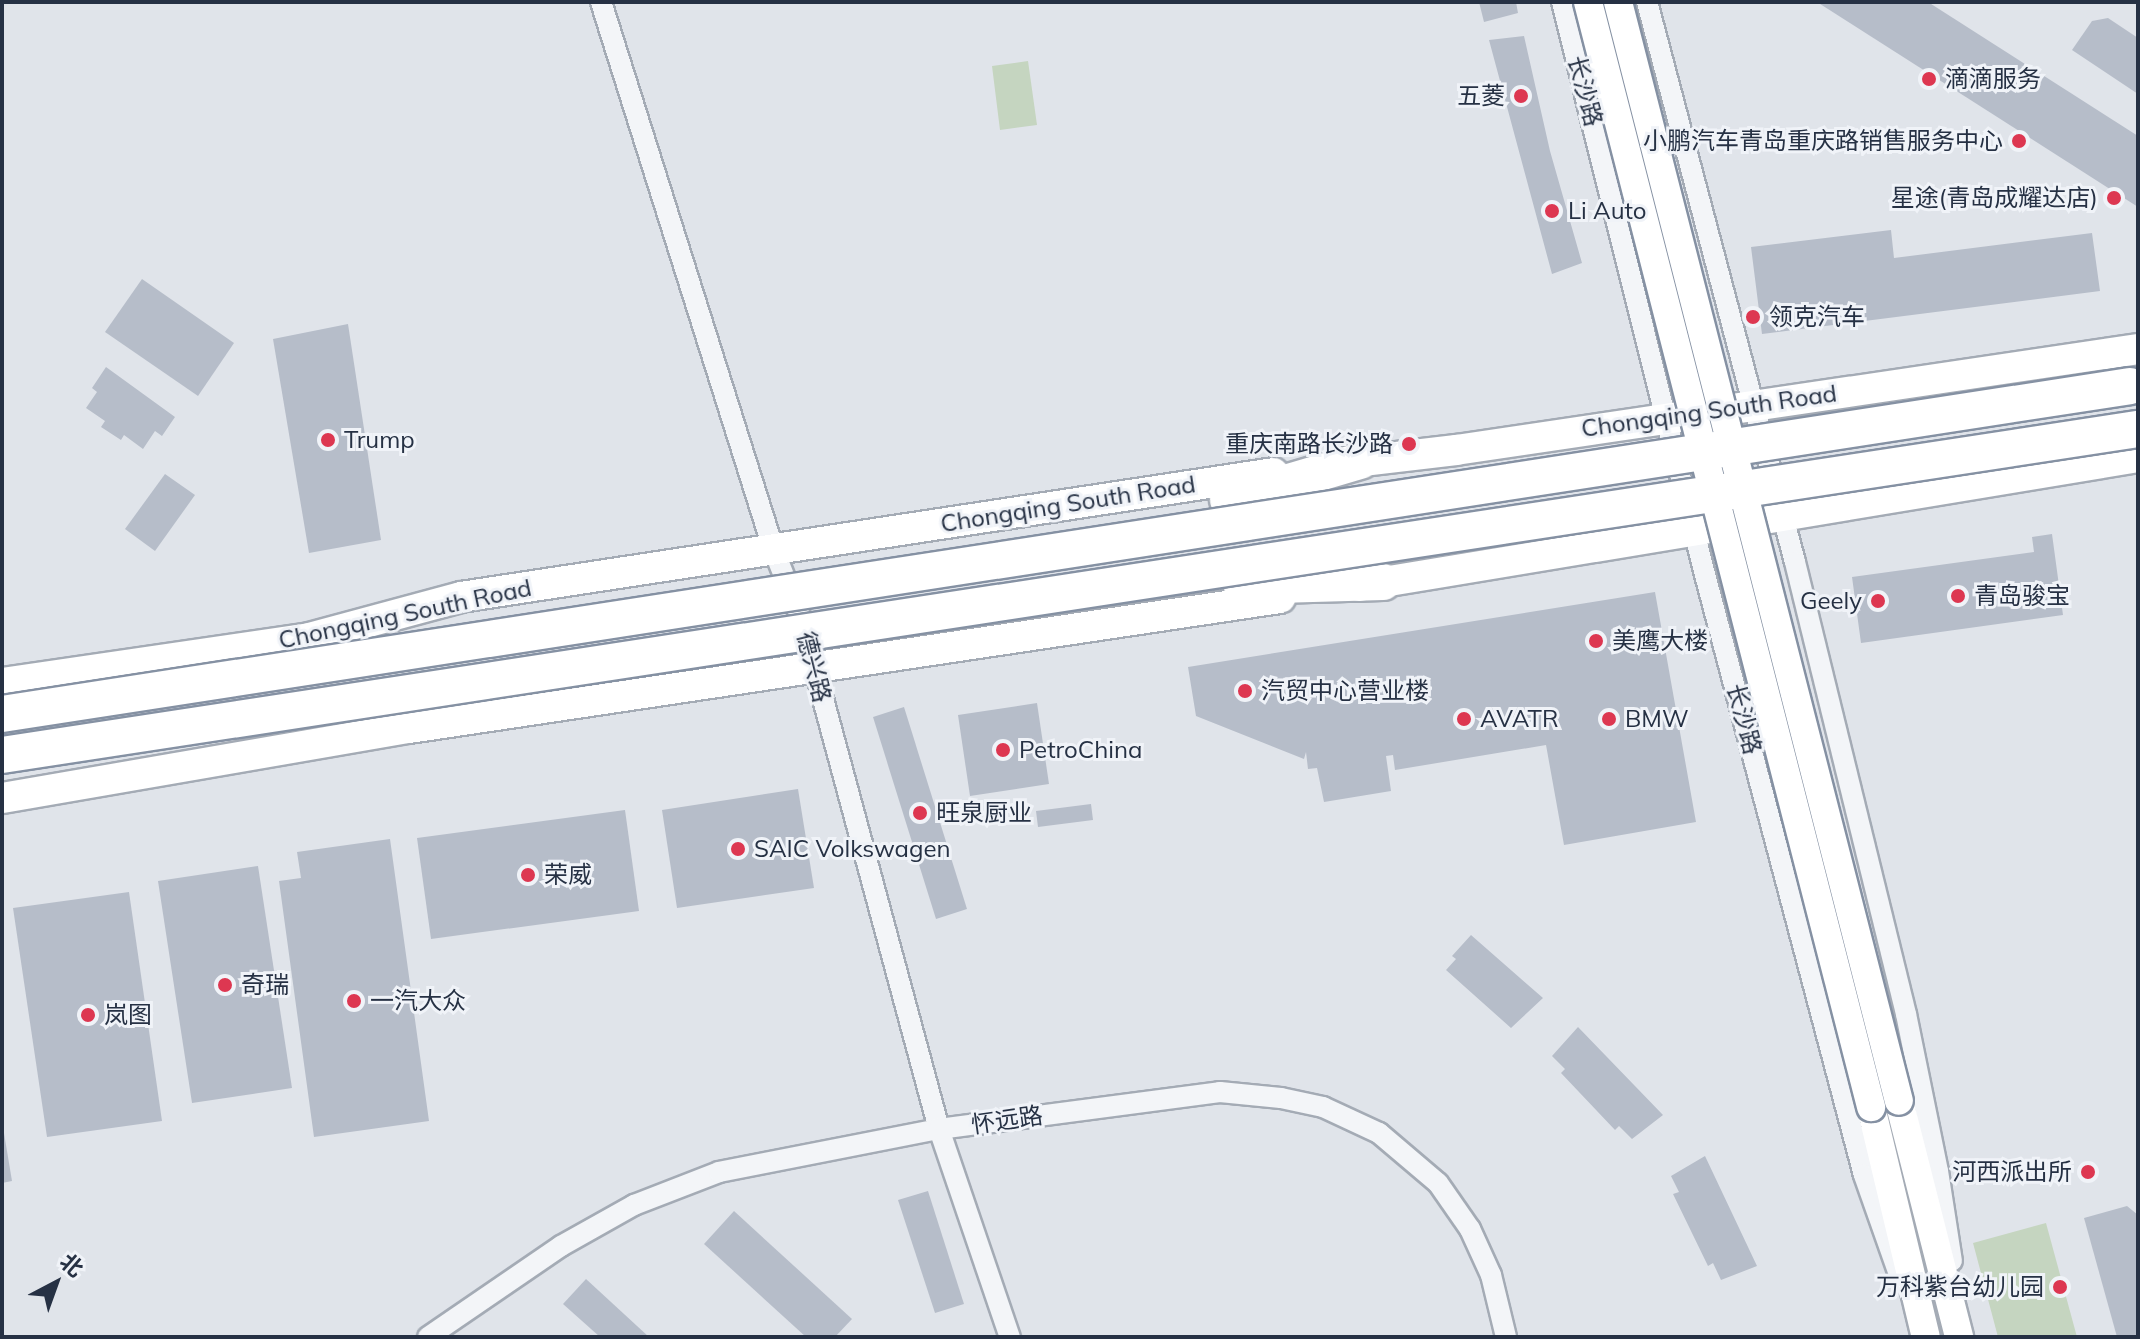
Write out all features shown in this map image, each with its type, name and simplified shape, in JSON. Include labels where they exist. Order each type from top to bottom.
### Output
[{"type":"highway","points":[[2,714],[2138,384]]},
{"type":"highway","points":[[2,755],[2138,429]]},
{"type":"highway","points":[[2,691],[1228,500],[1360,461]]},
{"type":"highway","points":[[2,774],[1242,586],[1383,582]]},
{"type":"main road","name":"长沙路","points":[[1588,2],[1871,1107],[1923,1337]]},
{"type":"main road","points":[[1618,2],[1961,1337]]},
{"type":"main road","name":"Chongqing South Road","points":[[2,683],[309,638],[461,597],[773,548],[2138,349]]},
{"type":"main road","points":[[2,798],[409,728],[1383,582],[2138,457]]},
{"type":"street","name":"德兴路","points":[[601,2],[773,548],[802,621],[939,1129],[1010,1337]]},
{"type":"street","name":"长沙路","points":[[1562,2],[1694,530],[1864,1175],[1923,1337]]},
{"type":"street","points":[[1647,2],[1782,516],[1906,1014],[1938,1171],[1961,1337]]},
{"type":"street","name":"怀远路","points":[[428,1337],[561,1246],[634,1205],[719,1172],[939,1129],[1220,1092],[1281,1098],[1323,1107],[1379,1133],[1438,1183],[1470,1229],[1491,1275],[1506,1337]]},
{"type":"green space","points":[[1028,61],[1037,125],[1000,130],[992,66]]},
{"type":"green space","points":[[2046,1223],[2077,1337],[1998,1337],[1973,1243]]},
{"type":"building","points":[[1479,2],[1516,2],[1518,13],[1484,22]]},
{"type":"building","points":[[1817,2],[1928,2],[2138,136],[2138,207]]},
{"type":"building","points":[[2108,18],[2138,38],[2138,94],[2072,50],[2092,21]]},
{"type":"building","points":[[1524,36],[1550,151],[1582,263],[1552,274],[1489,40]]},
{"type":"building","points":[[1891,230],[1894,258],[2092,233],[2100,291],[1762,334],[1751,247]]},
{"type":"building","points":[[142,279],[234,343],[198,396],[105,332]]},
{"type":"building","name":"Trump","points":[[348,324],[381,540],[309,553],[273,339]]},
{"type":"building","points":[[106,367],[175,417],[162,436],[155,431],[143,449],[124,435],[121,440],[101,427],[105,421],[86,408],[97,392],[92,388]]},
{"type":"building","points":[[165,474],[195,495],[155,551],[125,529]]},
{"type":"building","name":"青岛骏宝","points":[[2052,534],[2063,615],[1861,643],[1852,577],[2034,552],[2032,537]]},
{"type":"building","points":[[1655,592],[1696,822],[1564,845],[1546,745],[1395,770],[1393,755],[1386,756],[1391,791],[1324,802],[1317,768],[1308,769],[1306,752],[1304,759],[1196,716],[1188,667]]},
{"type":"building","name":"PetroChina","points":[[1037,703],[1049,784],[970,796],[958,715]]},
{"type":"building","name":"旺泉厨业","points":[[904,707],[967,909],[936,919],[873,717]]},
{"type":"building","name":"SAIC Volkswagen","points":[[798,789],[814,888],[677,908],[662,810]]},
{"type":"building","points":[[1091,804],[1093,820],[1038,827],[1036,811]]},
{"type":"building","name":"荣威","points":[[625,810],[639,911],[431,939],[417,838]]},
{"type":"building","name":"一汽大众","points":[[390,839],[429,1121],[314,1137],[279,881],[301,878],[297,852]]},
{"type":"building","name":"奇瑞","points":[[258,866],[292,1088],[192,1103],[158,881]]},
{"type":"building","name":"岚图","points":[[129,892],[162,1121],[47,1137],[13,908]]},
{"type":"building","points":[[1471,935],[1543,998],[1511,1028],[1446,970],[1456,959],[1452,956]]},
{"type":"building","points":[[1578,1027],[1663,1115],[1632,1139],[1619,1126],[1615,1130],[1561,1073],[1565,1069],[1552,1056]]},
{"type":"building","points":[[2,1121],[12,1181],[2,1183]]},
{"type":"building","points":[[1705,1156],[1757,1266],[1721,1280],[1713,1263],[1708,1266],[1673,1194],[1679,1192],[1671,1176]]},
{"type":"building","points":[[928,1191],[964,1304],[935,1313],[898,1200]]},
{"type":"building","points":[[2127,1206],[2138,1215],[2138,1337],[2117,1337],[2084,1218]]},
{"type":"building","points":[[734,1211],[852,1319],[835,1337],[806,1337],[704,1244]]},
{"type":"building","points":[[586,1279],[649,1337],[600,1337],[563,1304]]},
{"type":"place","name":"滴滴服务","points":[[1929,79]]},
{"type":"place","name":"五菱","points":[[1521,96]]},
{"type":"place","name":"小鹏汽车青岛重庆路销售服务中心","points":[[2019,141]]},
{"type":"place","name":"星途(青岛成耀达店)","points":[[2114,198]]},
{"type":"place","name":"Li Auto","points":[[1552,211]]},
{"type":"place","name":"领克汽车","points":[[1753,317]]},
{"type":"place","name":"Trump","points":[[328,440]]},
{"type":"place","name":"重庆南路长沙路","points":[[1409,444]]},
{"type":"place","name":"青岛骏宝","points":[[1958,596]]},
{"type":"place","name":"Geely","points":[[1878,601]]},
{"type":"place","name":"美鹰大楼","points":[[1596,641]]},
{"type":"place","name":"汽贸中心营业楼","points":[[1245,691]]},
{"type":"place","name":"AVATR","points":[[1464,719]]},
{"type":"place","name":"BMW","points":[[1609,719]]},
{"type":"place","name":"PetroChina","points":[[1003,750]]},
{"type":"place","name":"旺泉厨业","points":[[920,813]]},
{"type":"place","name":"SAIC Volkswagen","points":[[738,849]]},
{"type":"place","name":"荣威","points":[[528,875]]},
{"type":"place","name":"奇瑞","points":[[225,985]]},
{"type":"place","name":"一汽大众","points":[[354,1001]]},
{"type":"place","name":"岚图","points":[[88,1015]]},
{"type":"place","name":"河西派出所","points":[[2088,1172]]},
{"type":"place","name":"万科紫台幼儿园","points":[[2060,1287]]}]
